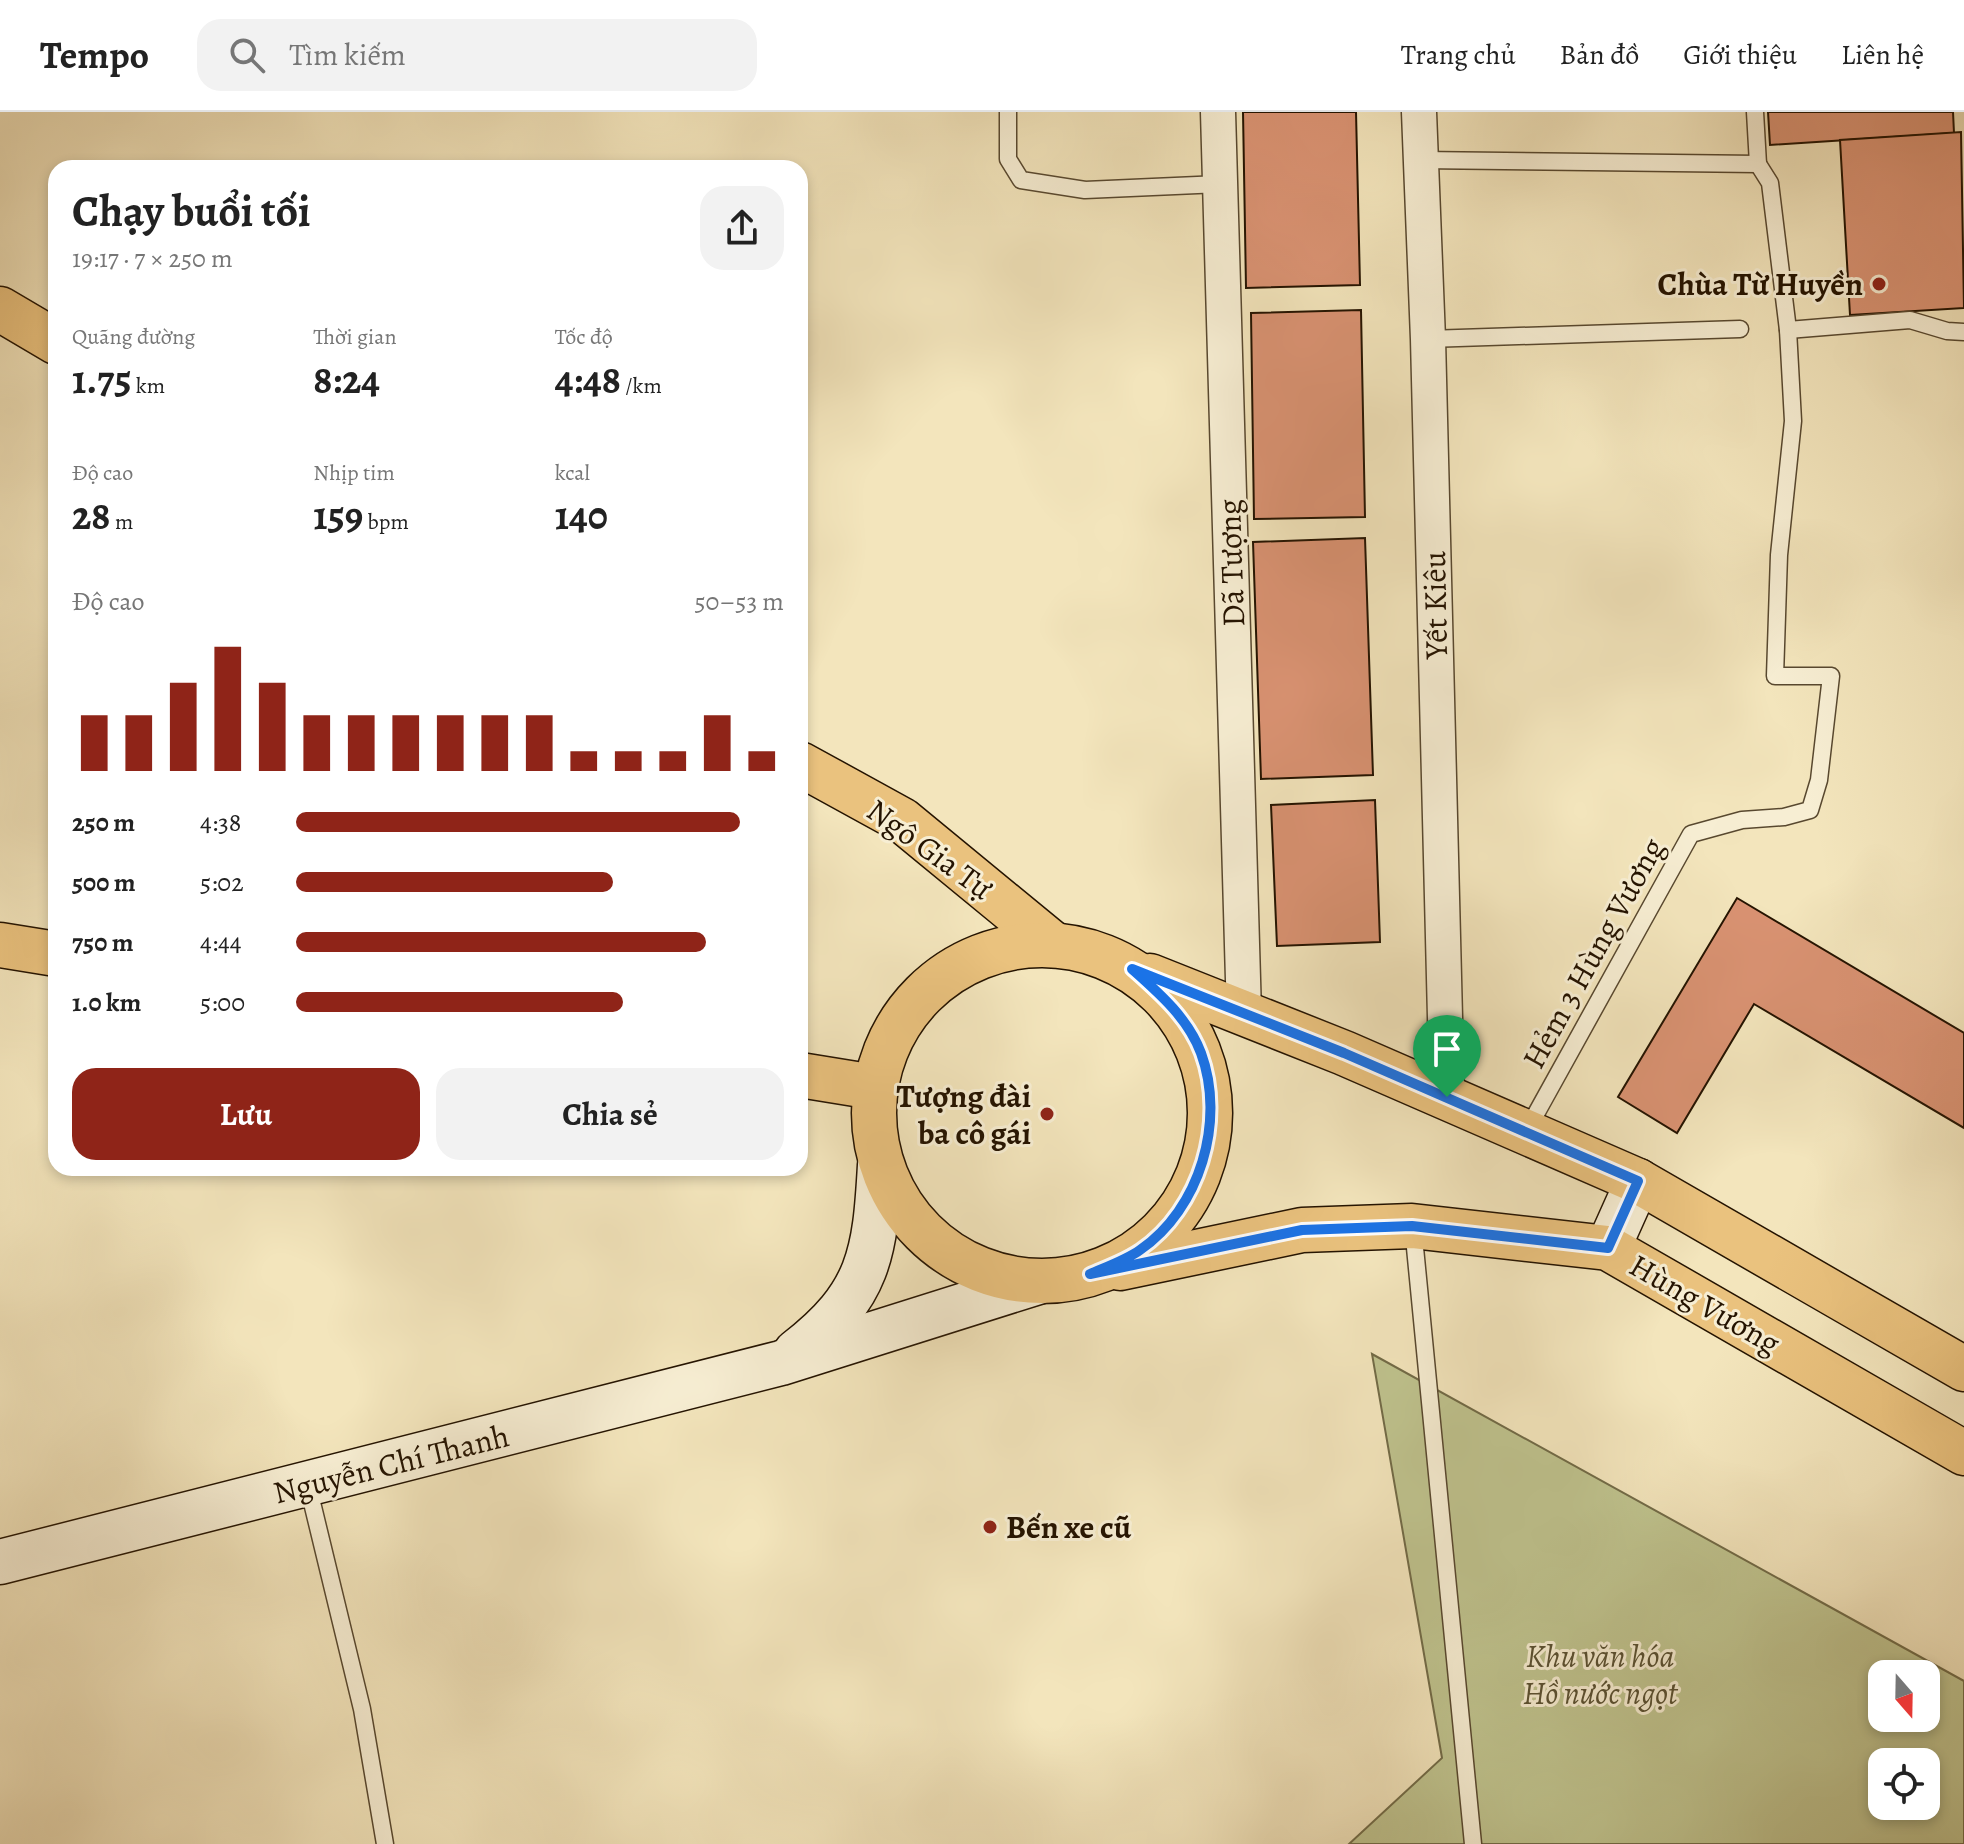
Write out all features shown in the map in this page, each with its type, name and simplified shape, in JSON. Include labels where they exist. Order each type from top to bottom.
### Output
[{"type":"main road","points":[[0,309],[48,337]]},
{"type":"main road","name":"Ngô Gia Tự","points":[[808,768],[902,820],[1054,945]]},
{"type":"main road","points":[[0,945],[48,953]]},
{"type":"main road","points":[[1132,969],[1173,1005],[1201,1053],[1211,1107],[1204,1162],[1180,1211],[1141,1250],[1090,1274],[1038,1282],[987,1273],[940,1249],[904,1211],[880,1165],[873,1126],[874,1087],[889,1039],[918,998],[957,967],[1003,948],[1054,945],[1132,969],[1244,1014],[1447,1097],[1638,1181],[1964,1369]]},
{"type":"main road","points":[[808,1076],[874,1087]]},
{"type":"main road","name":"Nguyễn Chí Thanh","points":[[781,1363],[830,1326],[862,1281],[877,1222],[880,1165]]},
{"type":"main road","points":[[1608,1248],[1638,1181]]},
{"type":"main road","name":"Hùng Vương","points":[[1090,1274],[1302,1230],[1412,1226],[1608,1248],[1964,1453]]},
{"type":"main road","name":"Nguyễn Chí Thanh","points":[[0,1562],[308,1486],[781,1363],[1038,1282]]},
{"type":"street","name":"Dã Tượng","points":[[1218,112],[1244,1014]]},
{"type":"street","name":"Yết Kiêu","points":[[1419,112],[1428,339],[1447,1097]]},
{"type":"lane","points":[[1008,112],[1008,159],[1021,180],[1085,190],[1220,184]]},
{"type":"lane","name":"Hẻm 3 Hùng Vương","points":[[1526,1132],[1691,834],[1742,820],[1784,817],[1810,810],[1819,780],[1831,676],[1775,676],[1779,555],[1793,421],[1788,330],[1770,183],[1758,164],[1755,112]]},
{"type":"lane","points":[[1420,160],[1758,164]]},
{"type":"lane","points":[[1788,330],[1910,320],[1947,331],[1964,332]]},
{"type":"lane","points":[[1428,339],[1740,329]]},
{"type":"lane","points":[[1412,1226],[1473,1844]]},
{"type":"lane","points":[[308,1486],[362,1709],[385,1844]]},
{"type":"green space","name":"Khu văn hóa Hồ nước ngọt","points":[[1372,1354],[1926,1660],[1868,1660],[1868,1732],[1940,1732],[1940,1668],[1964,1681],[1964,1844],[1349,1844],[1442,1758]]},
{"type":"building","points":[[1243,112],[1356,112],[1360,285],[1246,288]]},
{"type":"building","points":[[1768,112],[1953,112],[1954,133],[1770,145]]},
{"type":"building","points":[[1961,132],[1964,308],[1850,315],[1840,140]]},
{"type":"building","points":[[1361,310],[1365,517],[1254,519],[1251,313]]},
{"type":"building","points":[[1365,538],[1373,775],[1261,779],[1253,542]]},
{"type":"building","points":[[1375,800],[1380,942],[1277,946],[1271,805]]},
{"type":"building","points":[[1737,898],[1964,1033],[1964,1128],[1754,1004],[1677,1133],[1618,1097]]},
{"type":"place","name":"Chùa Từ Huyền","points":[[1879,284]]},
{"type":"place","name":"Tượng đài ba cô gái","points":[[1047,1114]]},
{"type":"place","name":"Bến xe cũ","points":[[990,1527]]},
{"type":"route","points":[[1132,969],[1447,1097],[1638,1181],[1608,1248],[1412,1226],[1302,1230],[1090,1274],[1141,1250],[1180,1211],[1204,1162],[1211,1107],[1201,1053],[1173,1005],[1132,969]]}]
